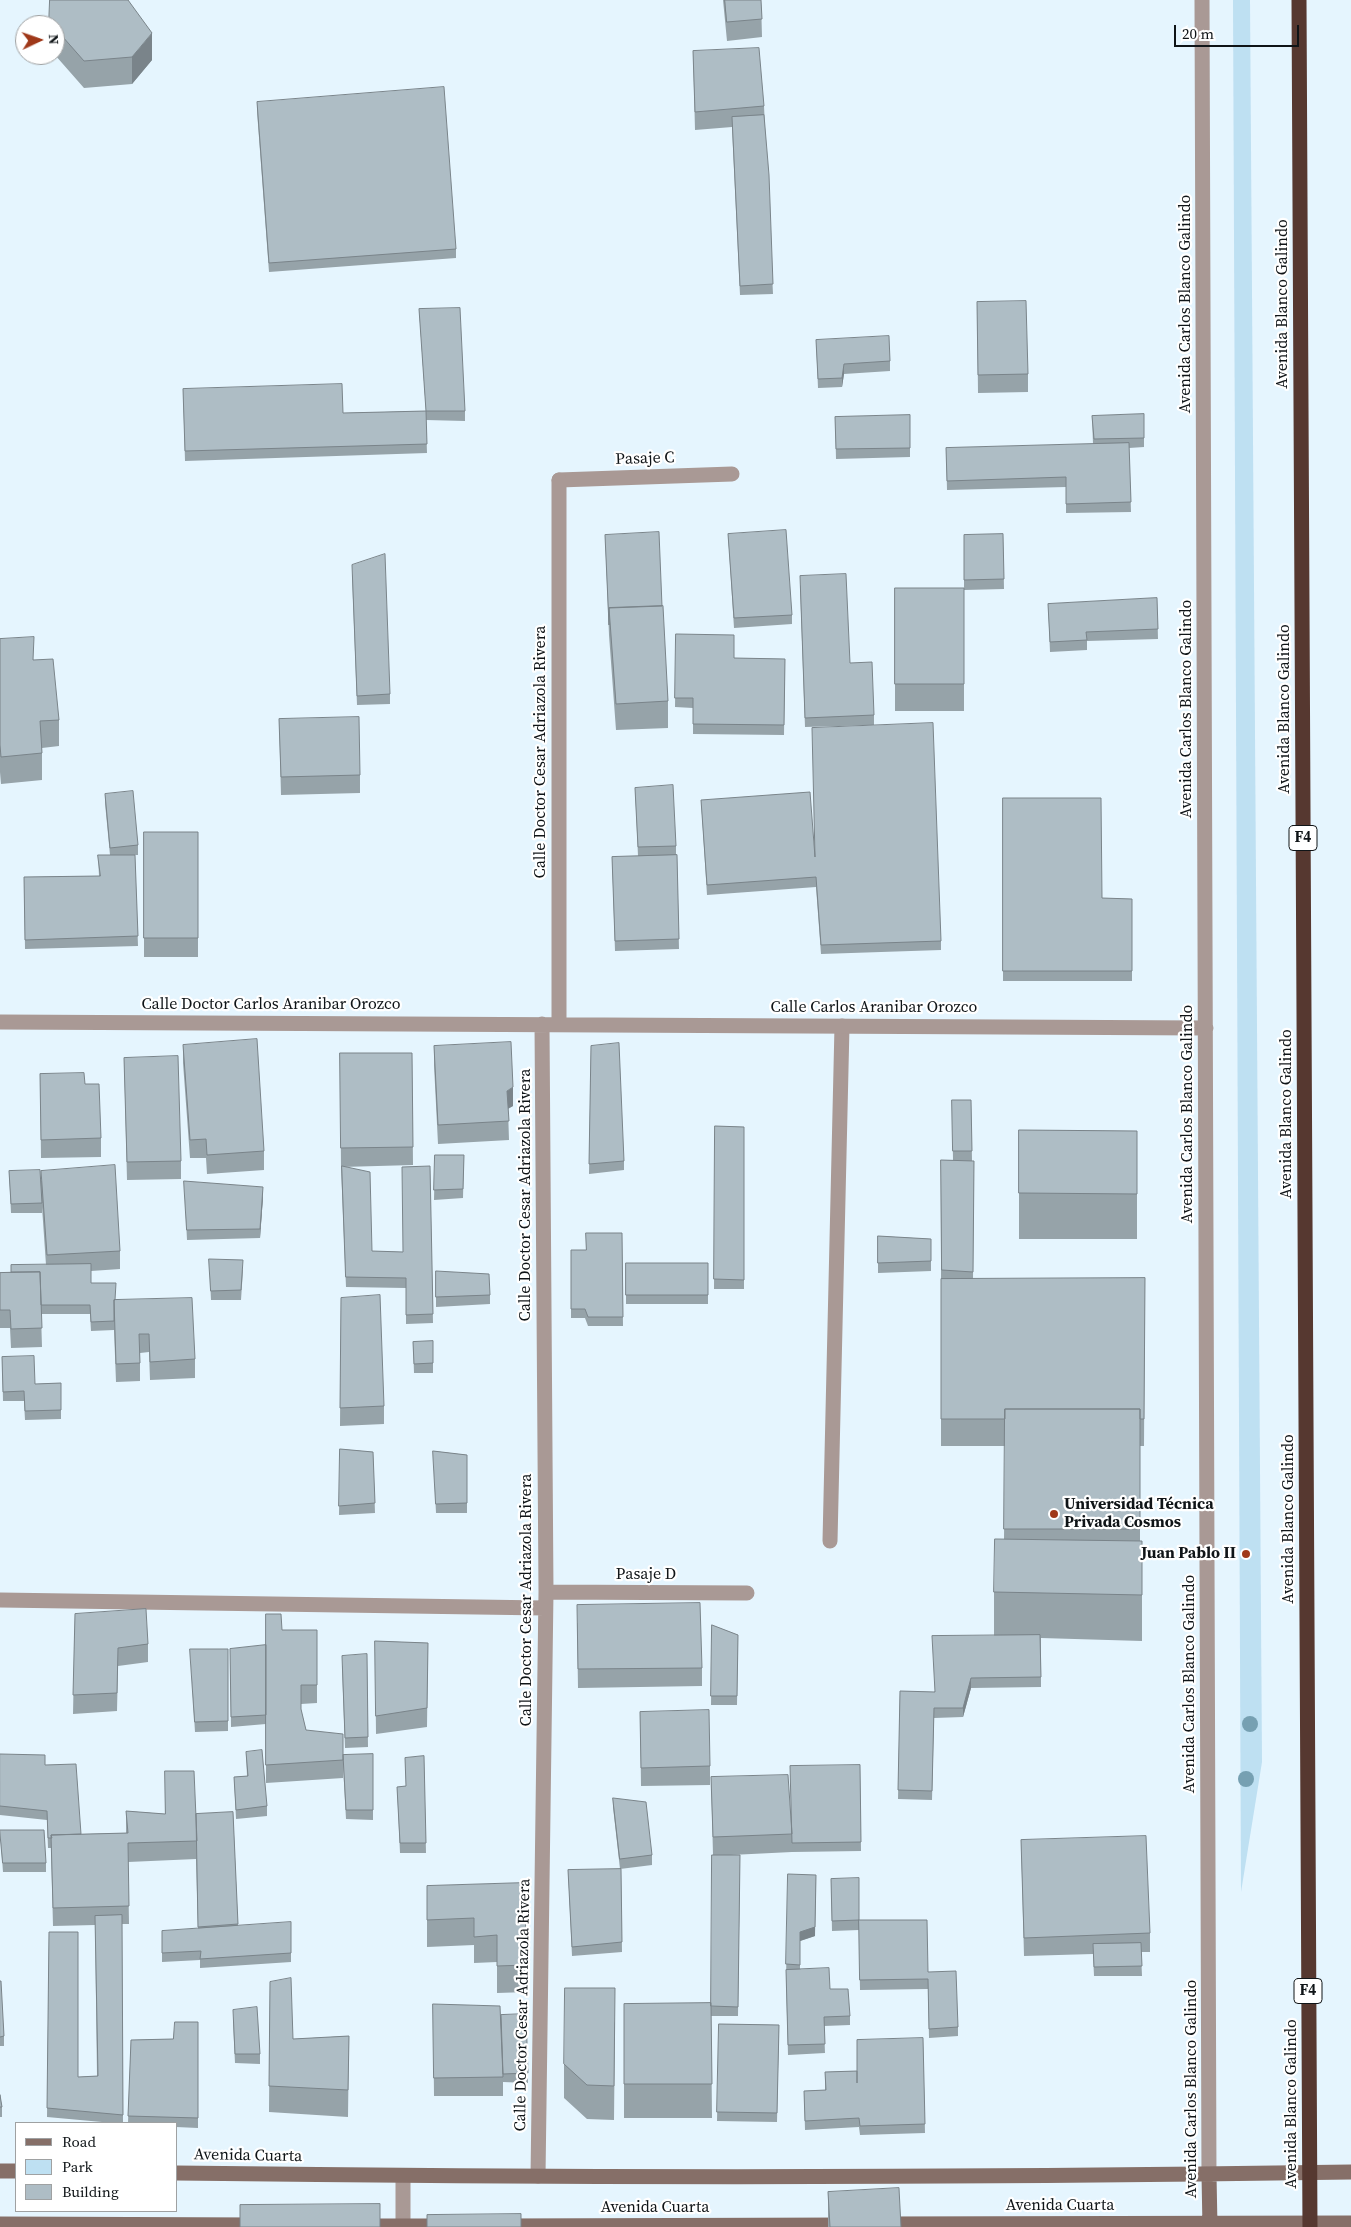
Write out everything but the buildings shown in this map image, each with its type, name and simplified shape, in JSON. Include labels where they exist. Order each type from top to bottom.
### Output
[{"type":"highway","name":"Avenida Blanco Galindo","points":[[1299,0],[1310,2225]]},
{"type":"street","name":"Avenida Carlos Blanco Galindo","points":[[1202,0],[1210,2225]]},
{"type":"street","name":"Pasaje C","points":[[559,480],[732,474]]},
{"type":"street","name":"Calle Doctor Cesar Adriazola Rivera","points":[[559,480],[559,1023]]},
{"type":"street","name":"Calle Doctor Carlos Aranibar Orozco","points":[[0,1022],[542,1024]]},
{"type":"street","name":"Calle Carlos Aranibar Orozco","points":[[542,1024],[1206,1028]]},
{"type":"street","name":"Calle Doctor Cesar Adriazola Rivera","points":[[538,2176],[546,1592],[542,1024]]},
{"type":"street","points":[[830,1542],[842,1026]]},
{"type":"street","name":"Pasaje D","points":[[546,1592],[747,1593]]},
{"type":"street","points":[[0,1600],[545,1608]]},
{"type":"street","points":[[0,2171],[15,2171]]},
{"type":"street","name":"Avenida Cuarta","points":[[178,2173],[538,2176],[1209,2175],[1351,2172]]},
{"type":"street","points":[[403,2176],[403,2226]]},
{"type":"street","name":"Avenida Cuarta","points":[[486,2226],[1310,2225],[1351,2223]]},
{"type":"street","points":[[0,2224],[275,2225]]},
{"type":"street","points":[[344,2226],[457,2226]]},
{"type":"green space","points":[[1233,0],[1250,0],[1262,1762],[1241,1892]]},
{"type":"place","name":"Universidad Técnica Privada Cosmos","points":[[1054,1514]]},
{"type":"place","name":"Juan Pablo II","points":[[1246,1554]]}]
